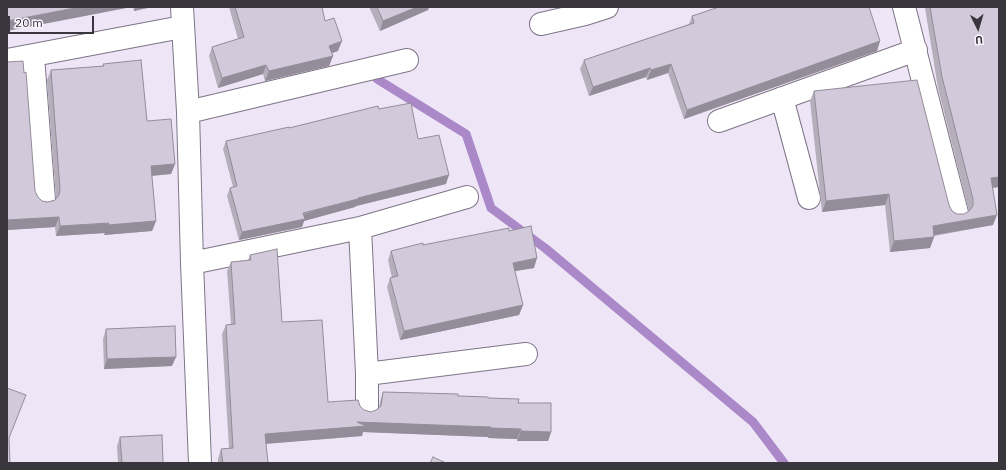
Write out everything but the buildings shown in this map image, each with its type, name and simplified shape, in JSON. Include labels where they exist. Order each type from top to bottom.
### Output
[{"type":"street","points":[[541,24],[608,7]]},
{"type":"street","points":[[904,7],[957,213]]},
{"type":"street","points":[[7,60],[33,56],[182,17],[188,112],[200,463]]},
{"type":"street","points":[[719,121],[916,50]]},
{"type":"street","points":[[33,56],[44,200]]},
{"type":"street","points":[[188,112],[398,62]]},
{"type":"street","points":[[782,98],[809,198]]},
{"type":"street","points":[[192,263],[360,228],[467,197]]},
{"type":"street","points":[[360,228],[367,374],[367,408]]},
{"type":"street","points":[[367,374],[526,354]]},
{"type":"waterway","points":[[377,79],[466,134],[491,208],[545,248],[753,422],[784,463]]}]
